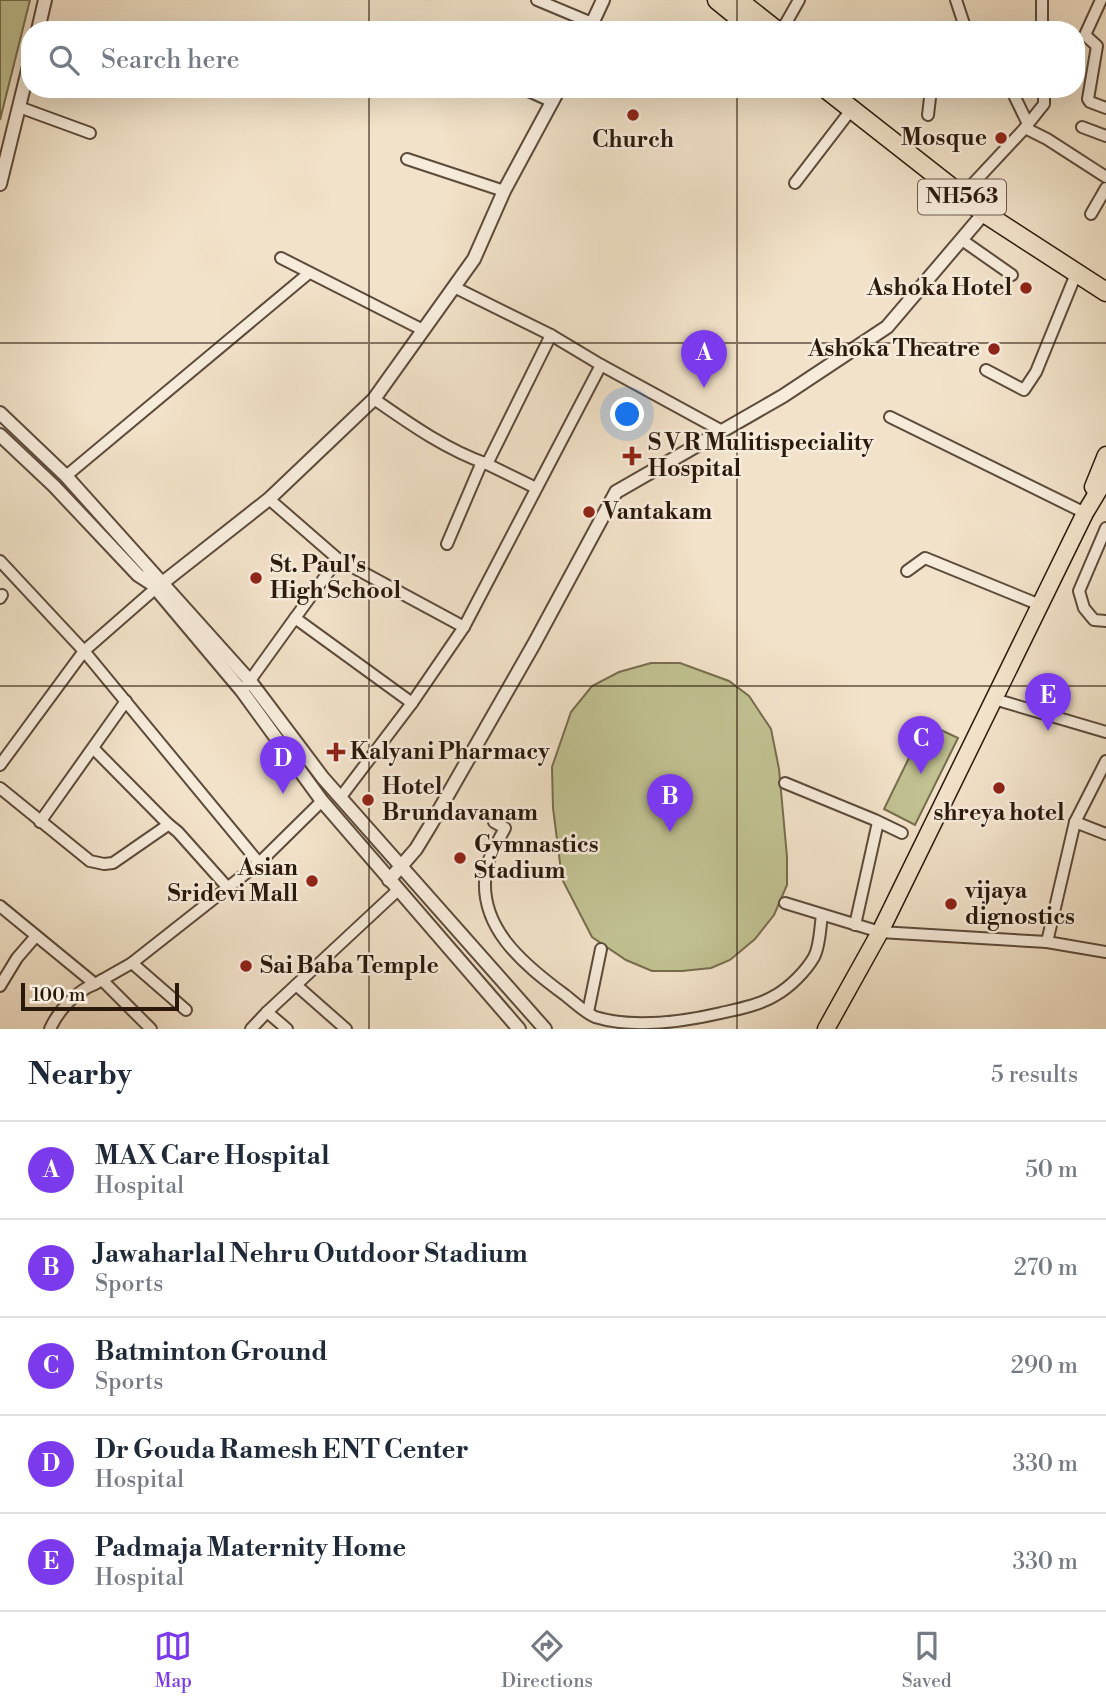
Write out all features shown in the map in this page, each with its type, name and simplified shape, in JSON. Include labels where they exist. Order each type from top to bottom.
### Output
[{"type":"highway","points":[[717,0],[743,21]]},
{"type":"highway","points":[[738,0],[765,21]]},
{"type":"highway","name":"NH563","points":[[837,98],[984,213],[1106,292]]},
{"type":"highway","name":"NH563","points":[[855,98],[969,188],[1106,279]]},
{"type":"main road","points":[[1085,513],[1106,455]]},
{"type":"main road","points":[[829,1026],[845,992],[880,932],[1085,513],[1106,478]]},
{"type":"street","points":[[42,21],[45,0]]},
{"type":"street","points":[[537,0],[578,21]]},
{"type":"street","points":[[593,21],[603,0]]},
{"type":"street","points":[[787,21],[800,0]]},
{"type":"street","points":[[956,0],[963,21]]},
{"type":"street","points":[[1042,0],[1042,21]]},
{"type":"street","points":[[1101,0],[1093,12],[1085,35],[1097,46],[1088,99],[1106,108]]},
{"type":"street","points":[[0,184],[7,130],[21,98]]},
{"type":"street","points":[[543,98],[552,102]]},
{"type":"street","points":[[0,765],[85,651],[159,586],[269,499],[374,399],[474,259],[504,191],[554,98]]},
{"type":"street","points":[[928,115],[930,98]]},
{"type":"street","points":[[1015,98],[1026,126],[1106,177]]},
{"type":"street","points":[[969,188],[1026,126],[1044,104],[1044,98]]},
{"type":"street","points":[[19,107],[90,133]]},
{"type":"street","points":[[795,183],[851,110]]},
{"type":"street","points":[[1082,127],[1106,136]]},
{"type":"street","points":[[407,159],[504,191]]},
{"type":"street","points":[[1091,214],[1106,188]]},
{"type":"street","points":[[389,880],[416,849],[479,741],[615,492],[783,396],[887,327],[984,213]]},
{"type":"street","points":[[962,240],[1012,275]]},
{"type":"street","points":[[281,258],[423,330]]},
{"type":"street","points":[[66,476],[309,273]]},
{"type":"street","points":[[986,370],[1024,390],[1035,372],[1076,274]]},
{"type":"street","points":[[454,286],[551,335],[722,431]]},
{"type":"street","points":[[447,544],[484,463],[551,335]]},
{"type":"street","points":[[340,798],[464,627],[601,365]]},
{"type":"street","points":[[374,399],[430,437],[536,488]]},
{"type":"street","points":[[0,413],[66,476],[340,798],[545,1029]]},
{"type":"street","points":[[890,417],[1085,513]]},
{"type":"street","points":[[0,435],[54,486],[138,575],[159,586]]},
{"type":"street","points":[[269,499],[338,559],[464,627]]},
{"type":"street","points":[[1106,528],[1079,591],[1084,608],[1094,620],[1106,621]]},
{"type":"street","points":[[906,571],[925,558],[1040,605]]},
{"type":"street","points":[[246,686],[338,559]]},
{"type":"street","points":[[0,561],[85,651],[259,863]]},
{"type":"street","points":[[295,618],[412,702]]},
{"type":"street","points":[[246,686],[322,801],[519,1029]]},
{"type":"street","points":[[994,699],[1106,732]]},
{"type":"street","points":[[40,822],[126,701]]},
{"type":"street","points":[[94,749],[178,832],[228,888]]},
{"type":"street","points":[[1047,942],[1075,822],[1106,761]]},
{"type":"street","points":[[785,783],[902,833]]},
{"type":"street","points":[[0,788],[90,861],[104,864],[113,863],[124,856],[167,823]]},
{"type":"street","points":[[50,1029],[63,1009],[85,988],[132,963],[228,888],[259,863],[322,801]]},
{"type":"street","points":[[855,925],[878,821]]},
{"type":"street","points":[[494,822],[505,828],[487,866],[485,887],[488,906],[498,931],[514,954],[534,973],[592,1014],[626,1027],[685,1022],[749,1007],[776,995],[797,977],[815,956],[822,915]]},
{"type":"street","points":[[1075,822],[1106,834]]},
{"type":"street","points":[[251,1029],[398,890]]},
{"type":"street","points":[[785,903],[880,932],[1047,942],[1106,952]]},
{"type":"street","points":[[0,906],[99,982],[151,1029]]},
{"type":"street","points":[[0,986],[17,958],[36,936]]},
{"type":"street","points":[[598,1029],[592,1014],[601,949]]},
{"type":"street","points":[[132,963],[186,1010]]},
{"type":"street","points":[[296,985],[341,1028]]},
{"type":"street","points":[[267,1012],[286,1029]]},
{"type":"green space","points":[[0,0],[30,0],[25,21],[21,21],[21,36],[0,120]]},
{"type":"green space","points":[[651,663],[680,663],[729,681],[749,696],[771,729],[779,769],[787,885],[774,915],[755,939],[730,960],[711,968],[652,971],[626,960],[592,937],[562,879],[553,808],[552,767],[571,712],[592,686],[619,672]]},
{"type":"green space","points":[[926,723],[958,738],[915,825],[884,809]]},
{"type":"place","name":"Church","points":[[633,115]]},
{"type":"place","name":"Mosque","points":[[1001,138]]},
{"type":"place","name":"Ashoka Hotel","points":[[1026,288]]},
{"type":"place","name":"Ashoka Theatre","points":[[994,349]]},
{"type":"place","name":"MAX Care Hospital","points":[[704,388]]},
{"type":"place","name":"S V R Mulitispeciality Hospital","points":[[632,456]]},
{"type":"place","name":"Vantakam","points":[[589,512]]},
{"type":"place","name":"St. Paul's High School","points":[[256,578]]},
{"type":"place","name":"Padmaja Maternity Home","points":[[1048,731]]},
{"type":"place","name":"Kalyani Pharmacy","points":[[336,752]]},
{"type":"place","name":"Batminton Ground","points":[[921,774]]},
{"type":"place","name":"shreya hotel","points":[[999,788]]},
{"type":"place","name":"Dr Gouda Ramesh ENT Center","points":[[283,794]]},
{"type":"place","name":"Hotel Brundavanam","points":[[368,800]]},
{"type":"place","name":"Jawaharlal Nehru Outdoor Stadium","points":[[670,832]]},
{"type":"place","name":"Gymnastics Stadium","points":[[460,858]]},
{"type":"place","name":"Asian Sridevi Mall","points":[[312,881]]},
{"type":"place","name":"vijaya dignostics","points":[[951,904]]},
{"type":"place","name":"Sai Baba Temple","points":[[246,966]]}]
